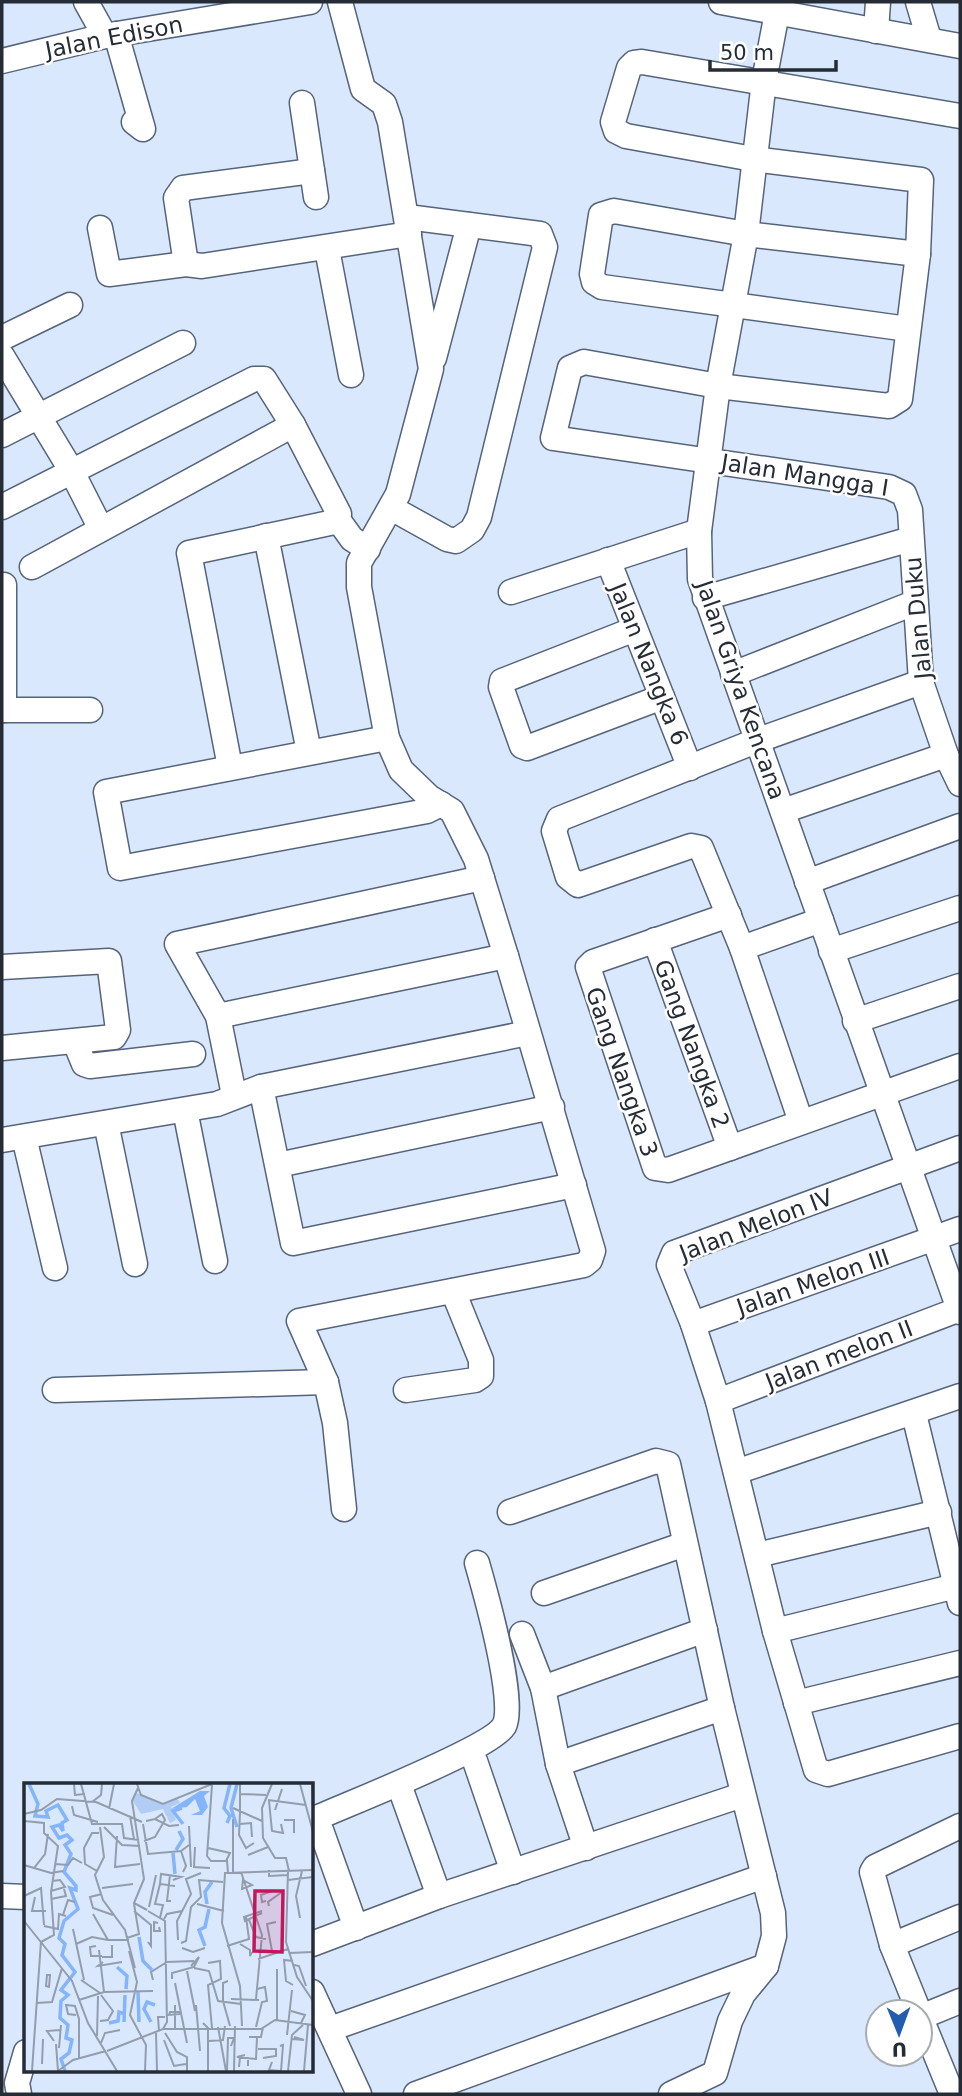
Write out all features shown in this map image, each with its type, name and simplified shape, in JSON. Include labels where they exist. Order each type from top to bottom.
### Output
[{"type":"street","points":[[86,2],[110,35],[143,129],[134,122]]},
{"type":"street","name":"Jalan Edison","points":[[2,61],[110,35],[310,2]]},
{"type":"street","points":[[340,2],[363,89],[378,98],[387,110],[431,369]]},
{"type":"street","points":[[721,2],[778,8],[877,31],[929,38],[960,46]]},
{"type":"street","points":[[877,31],[878,2]]},
{"type":"street","points":[[918,2],[929,38]]},
{"type":"street","name":"Jalan Griya Kencana","points":[[778,8],[764,81],[746,233],[718,386],[699,531],[699,579],[881,1095],[960,1310]]},
{"type":"street","points":[[718,386],[895,405],[900,399],[918,254],[923,187],[919,178],[753,159],[620,134],[614,122],[629,68],[634,63],[642,62],[960,116]]},
{"type":"street","points":[[302,103],[316,197]]},
{"type":"street","points":[[186,264],[176,198],[183,188],[312,171]]},
{"type":"street","points":[[908,329],[598,285],[592,274],[601,215],[608,211],[746,233],[918,254]]},
{"type":"street","points":[[344,1510],[335,1423],[326,1382],[299,1321],[584,1265],[590,1260],[593,1251],[482,878],[452,811],[401,770],[387,738],[359,587],[359,563],[390,512],[469,225]]},
{"type":"street","points":[[100,228],[109,274],[186,264],[202,266],[327,249],[408,226],[469,225],[540,234],[544,247],[479,517],[472,530],[456,541],[390,512]]},
{"type":"street","points":[[327,249],[351,376]]},
{"type":"street","points":[[2,338],[70,305]]},
{"type":"street","points":[[2,435],[183,343]]},
{"type":"street","points":[[2,356],[71,470],[101,529]]},
{"type":"street","name":"Jalan Mangga I","points":[[718,386],[584,362],[576,363],[570,368],[553,438],[900,490]]},
{"type":"street","points":[[2,507],[71,470],[260,378],[270,387],[293,425],[339,514]]},
{"type":"street","points":[[32,567],[293,425]]},
{"type":"street","name":"Jalan Duku","points":[[900,490],[909,502],[921,682],[946,755],[960,784]]},
{"type":"street","points":[[230,767],[188,553],[339,521],[352,539],[371,545]]},
{"type":"street","points":[[511,592],[699,531]]},
{"type":"street","points":[[266,536],[309,752]]},
{"type":"street","points":[[705,598],[911,539]]},
{"type":"street","name":"Jalan Nangka 6","points":[[608,560],[690,768]]},
{"type":"street","points":[[4,585],[3,710],[90,710]]},
{"type":"street","points":[[733,674],[914,603]]},
{"type":"street","points":[[635,629],[502,681],[501,687],[522,746],[527,748],[662,697]]},
{"type":"street","points":[[801,1122],[742,947],[704,851],[695,846],[582,884],[574,884],[568,877],[555,844],[554,831],[559,819],[756,741],[921,682]]},
{"type":"street","points":[[387,738],[106,792],[120,868],[427,811],[441,804]]},
{"type":"street","points":[[783,811],[946,755]]},
{"type":"street","points":[[807,882],[960,826]]},
{"type":"street","points":[[234,1095],[218,1016],[177,944],[482,878]]},
{"type":"street","points":[[831,951],[960,908]]},
{"type":"street","points":[[655,940],[729,915]]},
{"type":"street","points":[[742,947],[821,920]]},
{"type":"street","name":"Gang Nangka 3","points":[[655,940],[593,962],[588,970],[652,1164],[660,1170],[730,1148]]},
{"type":"street","name":"Gang Nangka 2","points":[[655,940],[730,1148]]},
{"type":"street","points":[[218,1016],[506,956]]},
{"type":"street","points":[[2,967],[110,962],[118,1033],[114,1037],[2,1048]]},
{"type":"street","points":[[855,1021],[960,986]]},
{"type":"street","points":[[55,1268],[13,1138],[217,1104],[234,1095],[261,1087],[528,1033]]},
{"type":"street","points":[[75,1042],[84,1064],[90,1066],[193,1054]]},
{"type":"street","points":[[730,1148],[960,1066]]},
{"type":"street","points":[[261,1087],[293,1243],[574,1185]]},
{"type":"street","points":[[278,1165],[552,1107]]},
{"type":"street","points":[[185,1110],[215,1261]]},
{"type":"street","points":[[106,1123],[135,1264]]},
{"type":"street","points":[[908,1167],[960,1147]]},
{"type":"street","name":"Jalan Melon IV","points":[[693,1324],[670,1271],[670,1260],[674,1253],[908,1167]]},
{"type":"street","name":"Jalan Melon III","points":[[693,1324],[960,1229]]},
{"type":"street","points":[[406,1390],[475,1380],[481,1376],[481,1360],[453,1290]]},
{"type":"street","name":"Jalan melon II","points":[[718,1401],[960,1310]]},
{"type":"street","points":[[693,1324],[718,1401],[775,1631],[814,1766],[824,1774],[960,1736]]},
{"type":"street","points":[[55,1390],[326,1382]]},
{"type":"street","points":[[736,1472],[914,1414],[960,1396]]},
{"type":"street","points":[[775,1631],[958,1595],[914,1414]]},
{"type":"street","points":[[510,1512],[663,1461],[668,1464],[722,1708],[775,1925],[771,1956],[743,1994],[730,2021],[715,2073],[671,2094]]},
{"type":"street","points":[[757,1555],[939,1512]]},
{"type":"street","points":[[544,1593],[685,1544]]},
{"type":"street","points":[[356,1927],[316,1825],[467,1751],[494,1736],[505,1725],[509,1708],[493,1620],[477,1563]]},
{"type":"street","points":[[543,1688],[705,1630]]},
{"type":"street","points":[[522,1634],[543,1688],[558,1764],[586,1848]]},
{"type":"street","points":[[796,1703],[960,1663]]},
{"type":"street","points":[[558,1764],[722,1708]]},
{"type":"street","points":[[475,1761],[513,1872]]},
{"type":"street","points":[[401,1790],[439,1896]]},
{"type":"street","points":[[313,1944],[439,1896],[743,1795]]},
{"type":"street","points":[[913,1998],[892,1945],[873,1869],[960,1826]]},
{"type":"street","points":[[330,2029],[764,1876]]},
{"type":"street","points":[[2,1896],[24,1897]]},
{"type":"street","points":[[892,1945],[960,1917]]},
{"type":"street","points":[[416,2094],[766,1966]]},
{"type":"street","points":[[313,1994],[359,2094]]},
{"type":"street","points":[[934,2010],[960,2001]]},
{"type":"street","points":[[934,2045],[953,2085]]},
{"type":"street","points":[[13,2086],[24,2057]]}]
